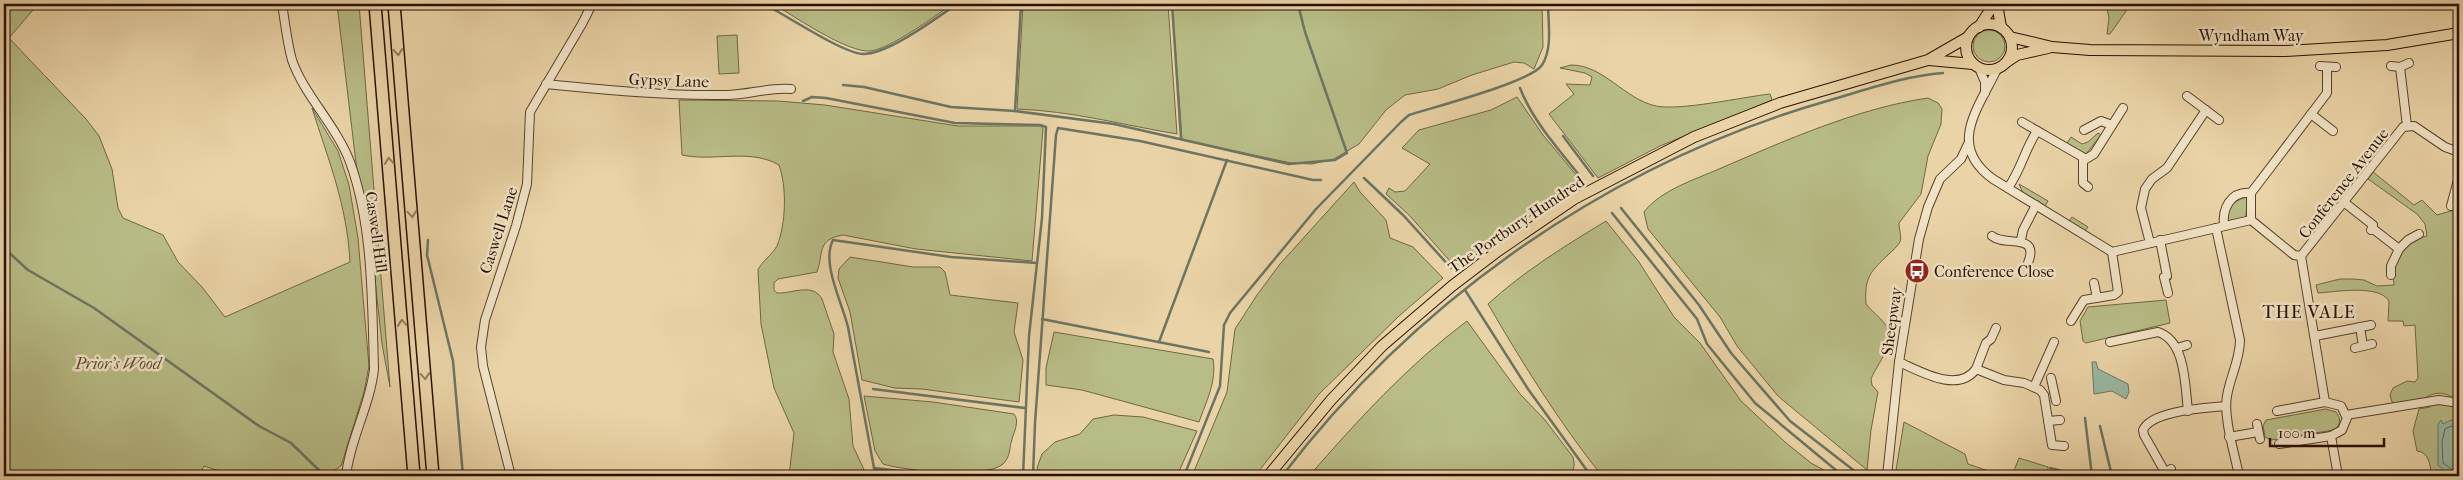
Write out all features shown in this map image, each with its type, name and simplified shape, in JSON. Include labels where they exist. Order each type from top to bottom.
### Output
[{"type":"highway","points":[[375,4],[414,476]]},
{"type":"highway","points":[[394,4],[433,476]]},
{"type":"main road","points":[[1979,26],[1994,24],[2001,27],[2010,37],[2012,51],[2008,61],[1997,69],[1976,66],[1966,51],[1968,37],[1996,4]]},
{"type":"main road","points":[[1996,4],[2001,27]]},
{"type":"main road","name":"Wyndham Way","points":[[2010,37],[2052,47],[2285,51],[2387,45],[2456,33]]},
{"type":"main road","name":"The Portbury Hundred","points":[[1268,476],[1331,400],[1382,346],[1452,286],[1498,251],[1574,199],[1694,137],[1780,103],[1928,60],[1968,37]]},
{"type":"main road","name":"Wyndham Way","points":[[2008,61],[2018,55],[2052,47]]},
{"type":"main road","name":"The Portbury Hundred","points":[[1928,60],[1976,66]]},
{"type":"street","name":"Caswell Hill","points":[[282,4],[292,60],[308,90],[337,132],[350,163],[360,204],[368,252],[374,369],[372,388],[350,454],[346,476]]},
{"type":"street","name":"Caswell Lane","points":[[511,476],[484,374],[481,347],[485,320],[516,226],[527,184],[530,112],[592,4]]},
{"type":"street","points":[[2391,66],[2400,67],[2409,63]]},
{"type":"street","name":"Sheepway","points":[[1976,66],[1986,82],[1983,99]]},
{"type":"street","points":[[1969,142],[1976,164],[1989,176],[2112,252],[2251,220],[2251,194],[2327,93],[2323,66],[2336,67]]},
{"type":"street","points":[[2400,67],[2407,126]]},
{"type":"street","name":"Sheepway","points":[[1887,476],[1899,362],[1915,256],[1923,222],[1940,179],[1961,159],[1969,142],[1968,133],[1971,122],[1997,69]]},
{"type":"street","name":"Gypsy Lane","points":[[546,84],[659,95],[734,95],[762,92],[774,87],[790,89]]},
{"type":"street","points":[[2187,96],[2219,120]]},
{"type":"street","points":[[2022,122],[2083,158],[2092,155],[2123,108]]},
{"type":"street","points":[[2150,243],[2141,208],[2145,189],[2152,179],[2167,168],[2206,110]]},
{"type":"street","points":[[2311,114],[2333,131]]},
{"type":"street","points":[[2084,130],[2101,121],[2112,125]]},
{"type":"street","name":"Conference Avenue","points":[[2251,220],[2296,256],[2301,256],[2345,203],[2402,128],[2414,126],[2445,147],[2459,152]]},
{"type":"street","points":[[2008,188],[2020,171],[2025,152],[2037,131]]},
{"type":"street","points":[[2083,158],[2083,183],[2088,187]]},
{"type":"street","points":[[2450,206],[2459,176]]},
{"type":"street","points":[[2239,476],[2229,437],[2226,406],[2227,395],[2239,356],[2240,340],[2220,227],[2223,212],[2230,201],[2242,194],[2251,194]]},
{"type":"street","points":[[2345,203],[2373,225],[2372,229],[2399,249]]},
{"type":"street","points":[[2020,240],[2036,205]]},
{"type":"street","points":[[2392,275],[2387,263],[2408,240],[2419,234]]},
{"type":"street","points":[[1994,241],[2020,240],[2028,248],[2028,263]]},
{"type":"street","points":[[2160,240],[2167,276],[2164,277],[2168,293]]},
{"type":"street","points":[[2071,321],[2083,301],[2114,295],[2118,291],[2112,252]]},
{"type":"street","points":[[2301,256],[2325,402]]},
{"type":"street","points":[[2094,283],[2097,298]]},
{"type":"street","points":[[2315,336],[2371,325]]},
{"type":"street","points":[[2360,327],[2359,347],[2372,344]]},
{"type":"street","points":[[1899,362],[1938,378],[1949,380],[1966,377],[1976,369],[1986,344],[1994,341],[1996,328]]},
{"type":"street","points":[[2110,342],[2158,332],[2169,338],[2177,348],[2184,374],[2188,411]]},
{"type":"street","points":[[2034,387],[2054,342]]},
{"type":"street","points":[[2177,348],[2187,345]]},
{"type":"street","points":[[1976,369],[2004,380],[2034,387],[2044,394],[2052,445],[2064,446]]},
{"type":"street","points":[[2051,378],[2056,401]]},
{"type":"street","points":[[2044,394],[2053,389]]},
{"type":"street","points":[[2346,415],[2439,400],[2459,403]]},
{"type":"street","points":[[2277,412],[2325,402],[2341,406],[2346,415],[2344,428],[2339,433],[2331,436],[2279,444]]},
{"type":"street","points":[[2165,472],[2144,435],[2144,428],[2158,418],[2188,411],[2226,406]]},
{"type":"street","points":[[2048,421],[2060,420]]},
{"type":"street","points":[[2229,437],[2258,432]]},
{"type":"street","points":[[2331,436],[2338,476]]},
{"type":"green space","name":"Prior's Wood","points":[[4,4],[38,4],[9,38],[86,119],[99,136],[112,169],[118,208],[123,218],[163,235],[178,262],[202,287],[225,317],[350,262],[341,202],[312,108],[338,151],[349,185],[358,238],[369,366],[364,392],[341,466],[332,472],[332,476],[297,476],[289,474],[276,476],[236,476],[204,466],[199,476],[4,476]]},
{"type":"green space","points":[[337,4],[359,4],[375,202],[372,207],[373,224],[377,227],[390,387],[382,344],[373,261],[356,163]]},
{"type":"green space","points":[[774,4],[952,4],[900,39],[870,51],[860,50],[835,40]]},
{"type":"green space","points":[[1023,4],[1168,4],[1177,134],[1078,115],[1017,109]]},
{"type":"green space","points":[[1172,4],[1542,4],[1543,47],[1534,69],[1524,63],[1514,62],[1472,75],[1438,89],[1405,95],[1386,110],[1359,144],[1334,159],[1312,164],[1291,163],[1182,140]]},
{"type":"green space","points":[[2106,4],[2131,4],[2110,34],[2107,34],[2109,18]]},
{"type":"green space","points":[[1989,30],[2001,34],[2005,46],[2001,58],[1989,62],[1977,58],[1973,46],[1977,34]]},
{"type":"green space","points":[[737,35],[739,73],[719,74],[717,36]]},
{"type":"green space","points":[[1571,65],[1583,66],[1594,70],[1634,97],[1656,106],[1680,107],[1770,94],[1772,100],[1660,146],[1598,178],[1549,114],[1574,94],[1566,84],[1590,85],[1592,77],[1585,73],[1560,68]]},
{"type":"green space","points":[[1517,97],[1543,135],[1582,182],[1525,219],[1457,269],[1409,215],[1386,194],[1389,188],[1395,192],[1405,191],[1430,164],[1402,148],[1419,130],[1491,110]]},
{"type":"green space","points":[[1928,98],[1938,103],[1942,109],[1941,124],[1928,156],[1921,194],[1899,223],[1900,242],[1873,270],[1866,287],[1866,304],[1885,324],[1889,338],[1885,352],[1871,379],[1872,385],[1878,392],[1871,430],[1867,470],[1778,396],[1737,346],[1720,317],[1648,229],[1644,212],[1659,198],[1679,186],[1795,137],[1875,109]]},
{"type":"green space","points":[[679,100],[778,101],[825,105],[958,126],[1041,126],[1043,129],[1032,261],[916,249],[843,235],[829,240],[822,248],[817,272],[778,279],[774,283],[774,290],[777,293],[807,290],[818,294],[822,299],[834,334],[833,352],[849,399],[853,446],[867,476],[789,476],[794,433],[774,388],[761,324],[758,270],[777,246],[780,237],[784,217],[782,174],[779,165],[756,157],[694,157],[682,155]]},
{"type":"green space","points":[[2098,133],[2101,135],[2086,154],[2066,145],[2071,137],[2082,144],[2088,142]]},
{"type":"green space","points":[[2373,172],[2414,205],[2422,200],[2437,215],[2454,210],[2459,196],[2459,330],[2456,334],[2459,343],[2459,401],[2441,393],[2408,403],[2397,405],[2392,402],[2390,395],[2393,388],[2407,381],[2415,382],[2418,378],[2415,325],[2404,326],[2403,321],[2388,321],[2389,301],[2376,292],[2356,290],[2318,293],[2316,285],[2340,279],[2364,280],[2377,286],[2394,285],[2392,269],[2396,257],[2410,243],[2427,236],[2425,224],[2417,214],[2368,179]]},
{"type":"green space","points":[[1354,182],[1360,192],[1386,220],[1390,238],[1413,247],[1443,278],[1399,316],[1319,394],[1255,476],[1192,476],[1227,392],[1235,329],[1280,264]]},
{"type":"green space","points":[[2019,184],[2048,201],[2045,206],[2023,193]]},
{"type":"green space","points":[[2247,197],[2246,217],[2227,221],[2229,208],[2239,200]]},
{"type":"green space","points":[[2072,217],[2088,227],[2085,231],[2069,221]]},
{"type":"green space","points":[[1606,221],[1639,262],[1674,317],[1700,343],[1741,401],[1785,442],[1811,463],[1835,476],[1602,476],[1542,392],[1488,304],[1530,270]]},
{"type":"green space","points":[[850,257],[913,267],[940,267],[945,272],[950,295],[1018,303],[1014,332],[1023,360],[1019,402],[922,389],[895,388],[862,380],[850,312],[838,278],[839,269]]},
{"type":"green space","points":[[2166,300],[2170,323],[2086,343],[2083,341],[2080,321],[2088,307]]},
{"type":"green space","points":[[1467,321],[1520,394],[1545,420],[1573,457],[1574,468],[1570,474],[1567,476],[1309,476],[1346,434],[1404,375]]},
{"type":"green space","points":[[1054,332],[1213,359],[1212,383],[1199,422],[1082,390],[1046,385],[1046,368]]},
{"type":"green space","points":[[864,396],[933,402],[1014,414],[1017,423],[1009,455],[1003,464],[994,469],[980,471],[926,471],[883,464],[875,451]]},
{"type":"green space","points":[[2441,402],[2459,405],[2459,476],[2431,476],[2427,457],[2417,451],[2413,431],[2419,409]]},
{"type":"green space","points":[[2326,409],[2336,412],[2339,417],[2339,424],[2334,430],[2271,440],[2265,437],[2263,426],[2266,420]]},
{"type":"green space","points":[[1114,415],[1143,417],[1197,431],[1177,476],[1041,476],[1037,468],[1042,454],[1055,442],[1080,434],[1093,419]]},
{"type":"green space","points":[[1904,422],[1965,454],[1968,464],[2003,476],[1895,476]]},
{"type":"green space","points":[[2019,458],[2048,467],[2048,476],[2012,476]]},
{"type":"water","points":[[2092,362],[2096,362],[2098,369],[2128,384],[2129,392],[2126,399],[2112,391],[2094,394]]},
{"type":"water","points":[[2441,420],[2443,424],[2451,420],[2459,425],[2459,449],[2456,456],[2459,462],[2459,476],[2451,476],[2438,465],[2438,424]]},
{"type":"waterway","points":[[764,4],[828,41],[863,54],[874,52],[899,42],[957,4]]},
{"type":"waterway","points":[[1015,111],[1021,4]]},
{"type":"waterway","points":[[1172,4],[1181,138]]},
{"type":"waterway","points":[[843,85],[864,87],[951,107],[1015,111],[1114,124],[1289,164],[1335,160],[1347,153],[1305,32],[1298,4]]},
{"type":"waterway","points":[[1184,476],[1220,386],[1224,325],[1230,313],[1316,209],[1409,115],[1502,86],[1534,72],[1542,65],[1549,43],[1548,4]]},
{"type":"waterway","points":[[1282,476],[1336,411],[1394,351],[1457,295],[1525,245],[1595,200],[1670,161],[1747,128],[1885,84],[1913,77],[1943,73]]},
{"type":"waterway","points":[[1520,88],[1540,125],[1583,180]]},
{"type":"waterway","points":[[803,101],[812,97],[826,98],[955,123],[1040,125],[1046,127],[1042,218],[1029,336],[1023,476]]},
{"type":"waterway","points":[[1033,476],[1035,423],[1058,128],[1140,141],[1313,180],[1321,180]]},
{"type":"waterway","points":[[1563,136],[1593,176]]},
{"type":"waterway","points":[[1159,342],[1227,160]]},
{"type":"waterway","points":[[1364,178],[1404,216],[1451,268]]},
{"type":"waterway","points":[[1621,208],[1699,305],[1731,353],[1790,421],[1861,476]]},
{"type":"waterway","points":[[1612,213],[1697,319],[1707,344],[1755,403],[1843,476]]},
{"type":"waterway","points":[[428,240],[427,255],[453,361],[463,476]]},
{"type":"waterway","points":[[874,468],[848,327],[829,260],[833,240],[951,257],[1037,263]]},
{"type":"waterway","points":[[4,248],[28,270],[94,308],[259,426],[291,443],[325,476]]},
{"type":"waterway","points":[[1465,290],[1528,389],[1591,476]]},
{"type":"waterway","points":[[1042,319],[1209,352]]},
{"type":"waterway","points":[[873,389],[1025,408]]},
{"type":"waterway","points":[[2085,418],[2092,476]]},
{"type":"waterway","points":[[2100,426],[2112,476]]},
{"type":"waterway","points":[[878,476],[874,468],[945,476]]},
{"type":"waterway","points":[[2050,468],[2082,476]]},
{"type":"place","name":"Conference Close","points":[[1917,271]]},
{"type":"district","name":"THE VALE","points":[[2309,312]]}]
